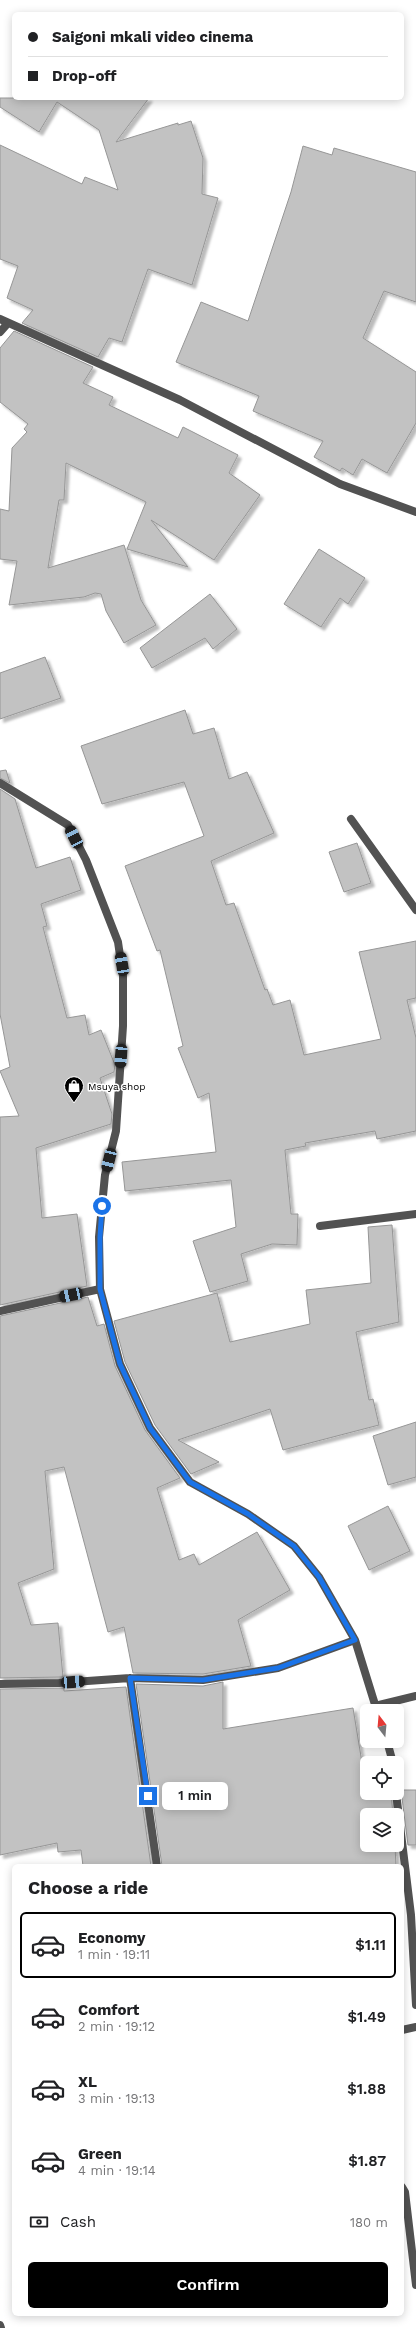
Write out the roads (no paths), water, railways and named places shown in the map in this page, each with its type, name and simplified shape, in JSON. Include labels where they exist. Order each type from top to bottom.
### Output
[{"type":"street","points":[[0,318],[8,323],[180,400],[340,484],[416,512]]},
{"type":"street","points":[[0,332],[8,323]]},
{"type":"street","points":[[0,783],[68,825],[86,860],[118,942],[123,976],[124,1026],[116,1131],[105,1175],[100,1237],[100,1289],[120,1364],[155,1434],[190,1482],[248,1514],[294,1546],[319,1577],[355,1640],[375,1704]]},
{"type":"street","points":[[351,819],[416,910]]},
{"type":"street","points":[[320,1226],[416,1214]]},
{"type":"street","points":[[0,1311],[100,1289]]},
{"type":"street","points":[[0,1684],[59,1683],[130,1678],[203,1680],[278,1668],[355,1640]]},
{"type":"street","points":[[130,1678],[157,1864]]},
{"type":"street","points":[[389,1704],[416,1696]]},
{"type":"street","points":[[397,1800],[411,1915],[416,2005]]},
{"type":"street","points":[[404,2030],[416,2027]]},
{"type":"street","points":[[404,2192],[416,2285]]},
{"type":"place","name":"Msuya shop","points":[[74,1103]]}]
